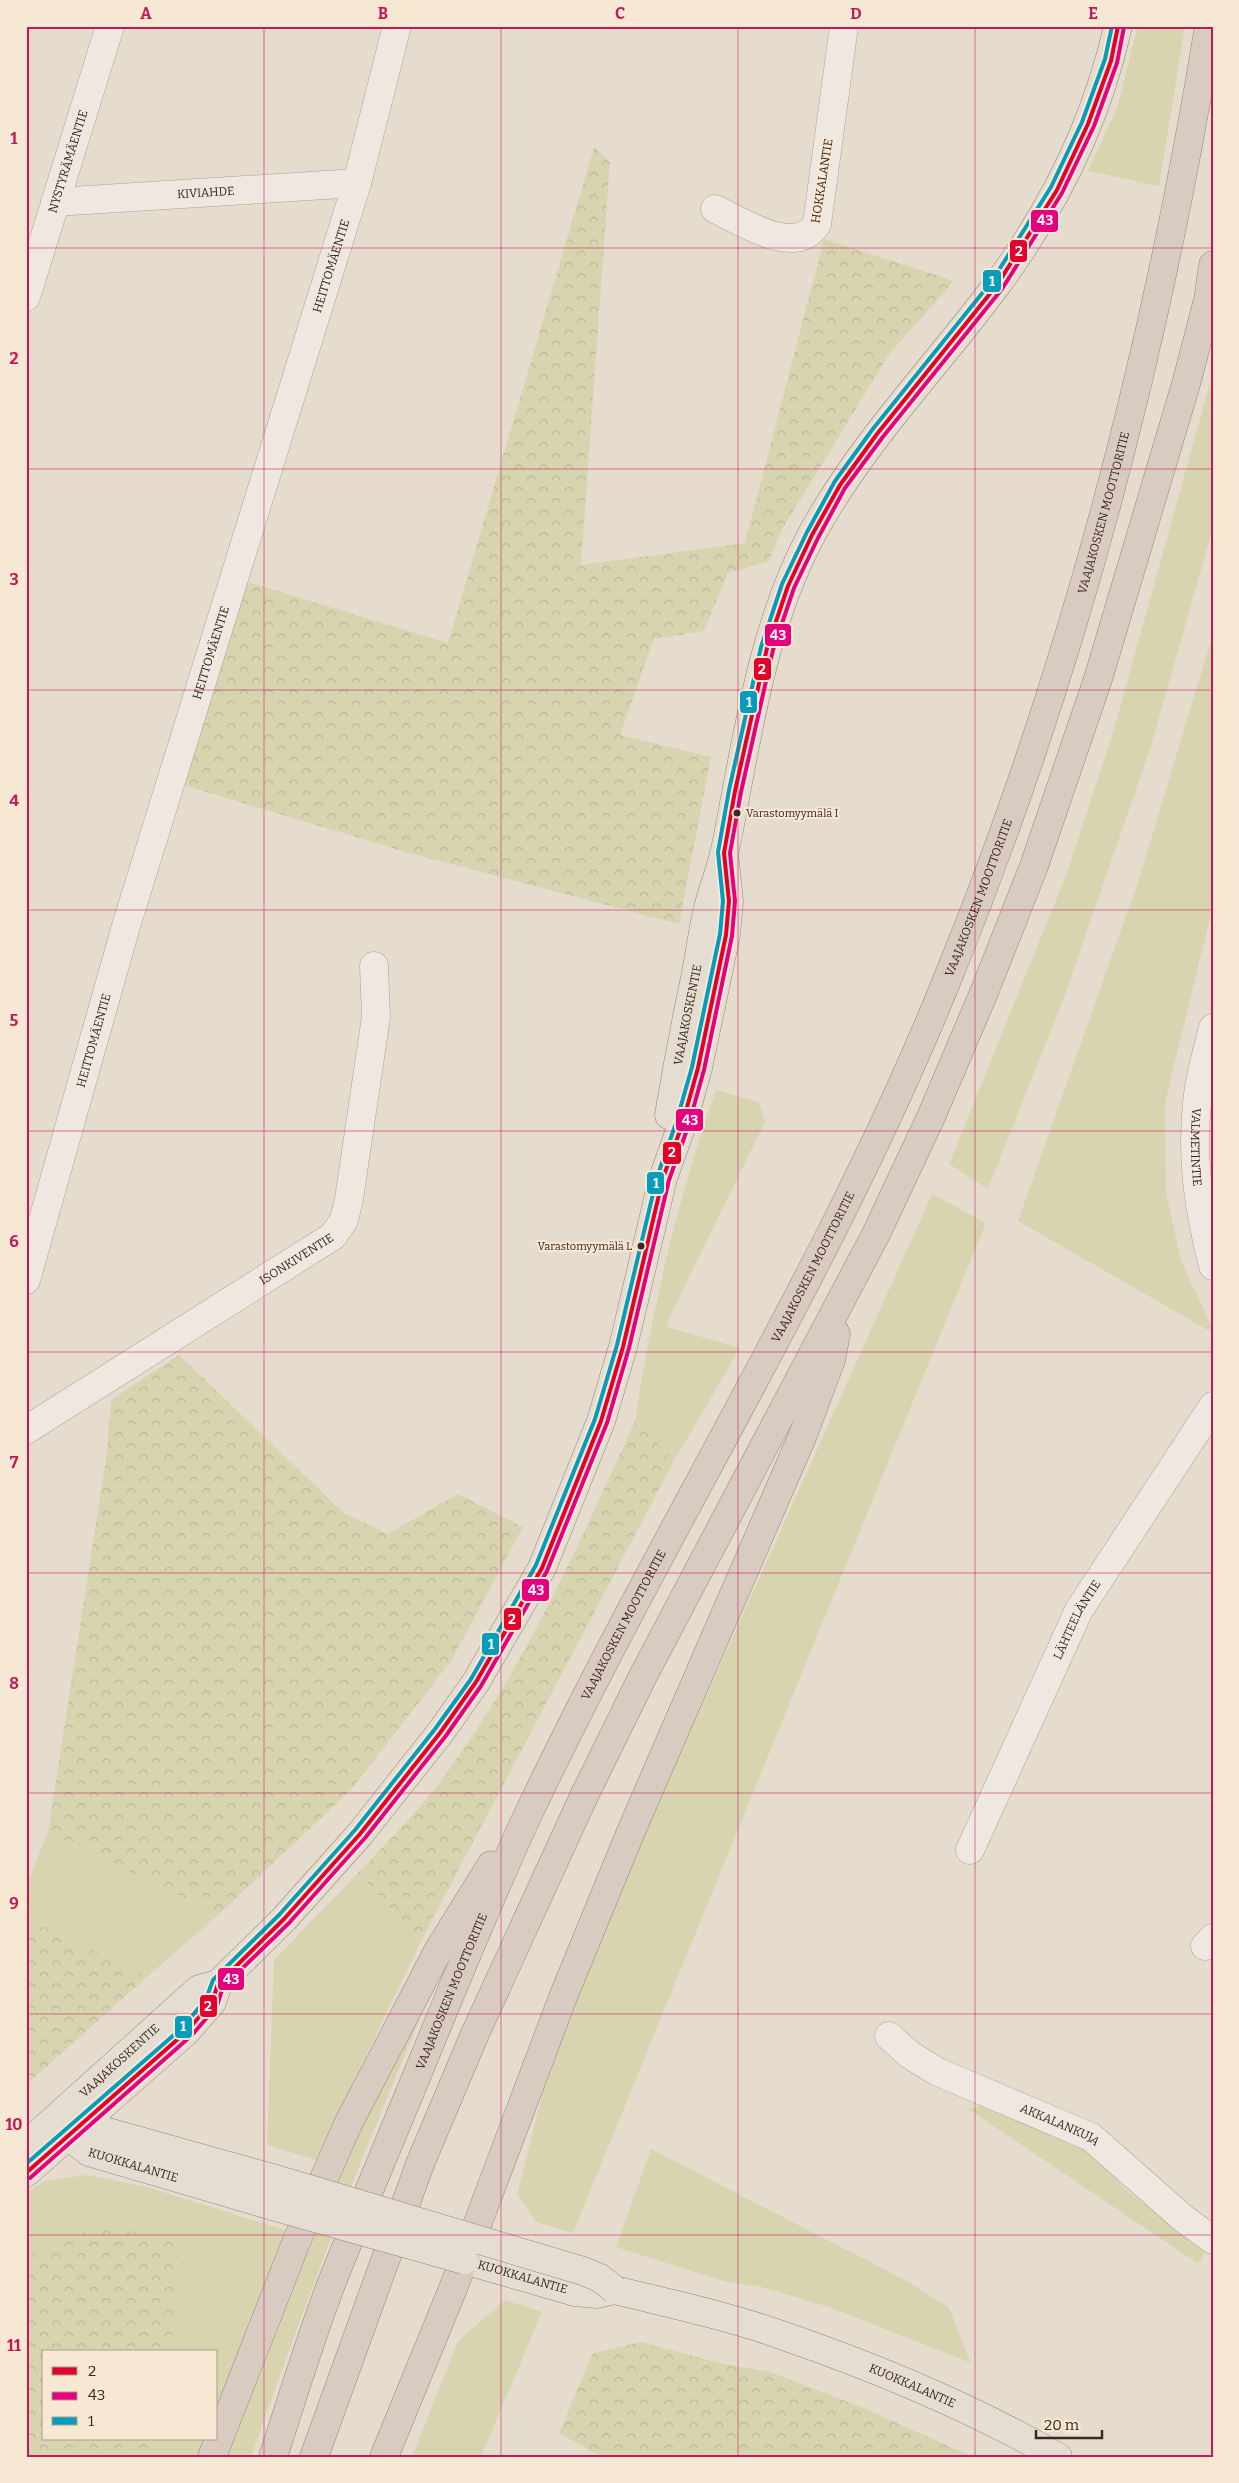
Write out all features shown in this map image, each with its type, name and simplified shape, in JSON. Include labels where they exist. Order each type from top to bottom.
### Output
[{"type":"highway","name":"VAAJAKOSKEN MOOTTORITIE","points":[[273,2457],[329,2289],[446,2003],[526,1820],[601,1669],[840,1218],[944,988],[995,858],[1068,641],[1102,527],[1188,159],[1209,26]]},
{"type":"highway","points":[[314,2457],[420,2164],[474,2036],[580,1805],[648,1667],[842,1303],[931,1117],[985,990],[1034,866],[1098,679],[1142,535],[1201,328],[1208,300],[1213,265]]},
{"type":"highway","points":[[384,2457],[468,2250],[563,1997],[632,1829],[800,1443],[831,1360],[842,1303]]},
{"type":"highway","points":[[212,2457],[297,2240],[348,2124],[444,1943],[484,1874],[526,1820]]},
{"type":"main road","name":"VAAJAKOSKENTIE","points":[[26,2173],[73,2123],[187,2031],[212,2002],[218,1984],[284,1919],[360,1834],[440,1733],[507,1632],[542,1568],[601,1422],[623,1347],[663,1178],[682,1125],[698,1068],[726,935],[729,902],[724,853],[741,763],[767,648],[788,586],[812,534],[840,485],[877,434],[997,285],[1057,190],[1088,124],[1110,61],[1118,26]]},
{"type":"main road","name":"VAAJAKOSKENTIE","points":[[26,2145],[73,2123]]},
{"type":"main road","name":"KUOKKALANTIE","points":[[73,2123],[272,2178],[468,2250]]},
{"type":"main road","name":"KUOKKALANTIE","points":[[73,2123],[89,2152],[262,2203],[331,2221],[468,2250],[584,2271],[600,2278],[615,2290],[783,2335],[871,2369],[969,2412],[1058,2457]]},
{"type":"street","name":"NYSTYRÄMÄENTIE","points":[[26,297],[110,26]]},
{"type":"street","name":"HEITTOMÄENTIE","points":[[26,1280],[126,926],[357,183],[397,26]]},
{"type":"street","name":"HOKKALANTIE","points":[[715,209],[771,235],[785,239],[798,238],[811,233],[817,224],[844,26]]},
{"type":"street","name":"KIVIAHDE","points":[[56,202],[357,183]]},
{"type":"street","name":"ISONKIVENTIE","points":[[26,1430],[333,1236],[344,1220],[350,1199],[376,1017],[374,966]]},
{"type":"street","name":"VALMETINTIE","points":[[1213,1028],[1197,1101],[1194,1140],[1195,1177],[1202,1225],[1213,1266]]},
{"type":"street","name":"LÄHTEELÄNTIE","points":[[970,1850],[1079,1610],[1213,1406]]},
{"type":"street","name":"AKKALANKUJA","points":[[889,2036],[910,2055],[938,2072],[1091,2137],[1184,2219],[1213,2240]]},
{"type":"green space","points":[[1138,26],[1185,26],[1159,186],[1088,171],[1117,108]]},
{"type":"green space","points":[[594,147],[610,162],[581,565],[745,543],[824,239],[954,281],[890,353],[781,531],[769,561],[728,573],[704,631],[654,639],[620,735],[711,757],[679,924],[409,853],[170,781],[235,578],[448,643]]},
{"type":"green space","points":[[1213,372],[1213,527],[1151,746],[1065,995],[988,1189],[949,1164],[1067,873],[1114,729]]},
{"type":"green space","points":[[1213,634],[1213,906],[1165,1103],[1166,1192],[1181,1261],[1213,1329],[1213,1333],[1018,1221],[1138,882]]},
{"type":"green space","points":[[716,1090],[759,1102],[765,1122],[670,1316],[667,1327],[740,1348],[674,1461],[635,1421],[649,1337],[678,1212]]},
{"type":"green space","points":[[932,1194],[986,1223],[573,2233],[536,2222],[517,2194],[542,2095],[575,2002],[649,1823]]},
{"type":"green space","points":[[179,1355],[344,1513],[388,1534],[458,1494],[523,1527],[451,1661],[351,1790],[218,1915],[48,1832],[107,1452],[111,1400]]},
{"type":"green space","points":[[635,1421],[674,1461],[421,1941],[358,1873],[437,1786],[495,1700],[522,1655],[546,1609],[592,1516]]},
{"type":"green space","points":[[48,1832],[218,1915],[148,1976],[26,1919],[26,1886]]},
{"type":"green space","points":[[358,1873],[421,1941],[316,2160],[267,2145],[274,1960]]},
{"type":"green space","points":[[26,1919],[148,1976],[26,2085]]},
{"type":"green space","points":[[418,2017],[420,2018],[417,2027],[330,2240],[251,2457],[228,2457],[311,2245],[360,2130]]},
{"type":"green space","points":[[985,2105],[1070,2140],[1094,2154],[1127,2191],[1167,2221],[1176,2232],[1199,2243],[1204,2252],[1202,2260],[1197,2263],[968,2109]]},
{"type":"green space","points":[[651,2149],[907,2281],[949,2308],[971,2363],[829,2307],[758,2286],[726,2282],[616,2247]]},
{"type":"green space","points":[[86,2175],[147,2187],[285,2230],[218,2406],[218,2350],[42,2350],[42,2440],[205,2440],[199,2457],[26,2457],[26,2194],[44,2181]]},
{"type":"green space","points":[[96,2227],[151,2234],[179,2244],[171,2350],[42,2350],[42,2440],[151,2440],[147,2457],[26,2457],[26,2259],[45,2247]]},
{"type":"green space","points":[[505,2300],[542,2312],[481,2457],[412,2457],[458,2341]]},
{"type":"green space","points":[[641,2342],[723,2364],[770,2372],[859,2406],[973,2457],[601,2457],[559,2433],[593,2353]]},
{"type":"transit line","name":"1","points":[[26,2164],[183,2027],[206,1999],[213,1980],[279,1915],[355,1830],[435,1729],[471,1679],[536,1565],[595,1419],[617,1345],[657,1177],[676,1123],[692,1067],[720,934],[723,901],[718,852],[729,790],[761,647],[782,584],[807,532],[835,481],[872,430],[992,281],[1051,187],[1082,122],[1105,59],[1112,26]]},
{"type":"transit line","name":"2","points":[[26,2173],[187,2031],[212,2002],[218,1984],[284,1919],[360,1834],[440,1733],[476,1682],[542,1568],[601,1421],[623,1347],[663,1178],[682,1125],[698,1068],[726,935],[729,901],[724,853],[735,791],[767,648],[788,586],[812,535],[840,485],[877,434],[997,285],[1057,190],[1088,124],[1111,61],[1118,26]]},
{"type":"transit line","name":"43","points":[[30,2178],[192,2035],[217,2006],[223,1987],[289,1923],[365,1838],[445,1737],[481,1686],[547,1571],[607,1423],[629,1348],[669,1180],[688,1127],[704,1070],[732,936],[735,901],[730,853],[741,792],[773,650],[794,588],[845,488],[882,438],[1002,289],[1062,193],[1094,126],[1117,63],[1124,27]]},
{"type":"place","name":"Varastomyymälä I","points":[[737,813]]},
{"type":"place","name":"Varastomyymälä L","points":[[641,1246]]}]
